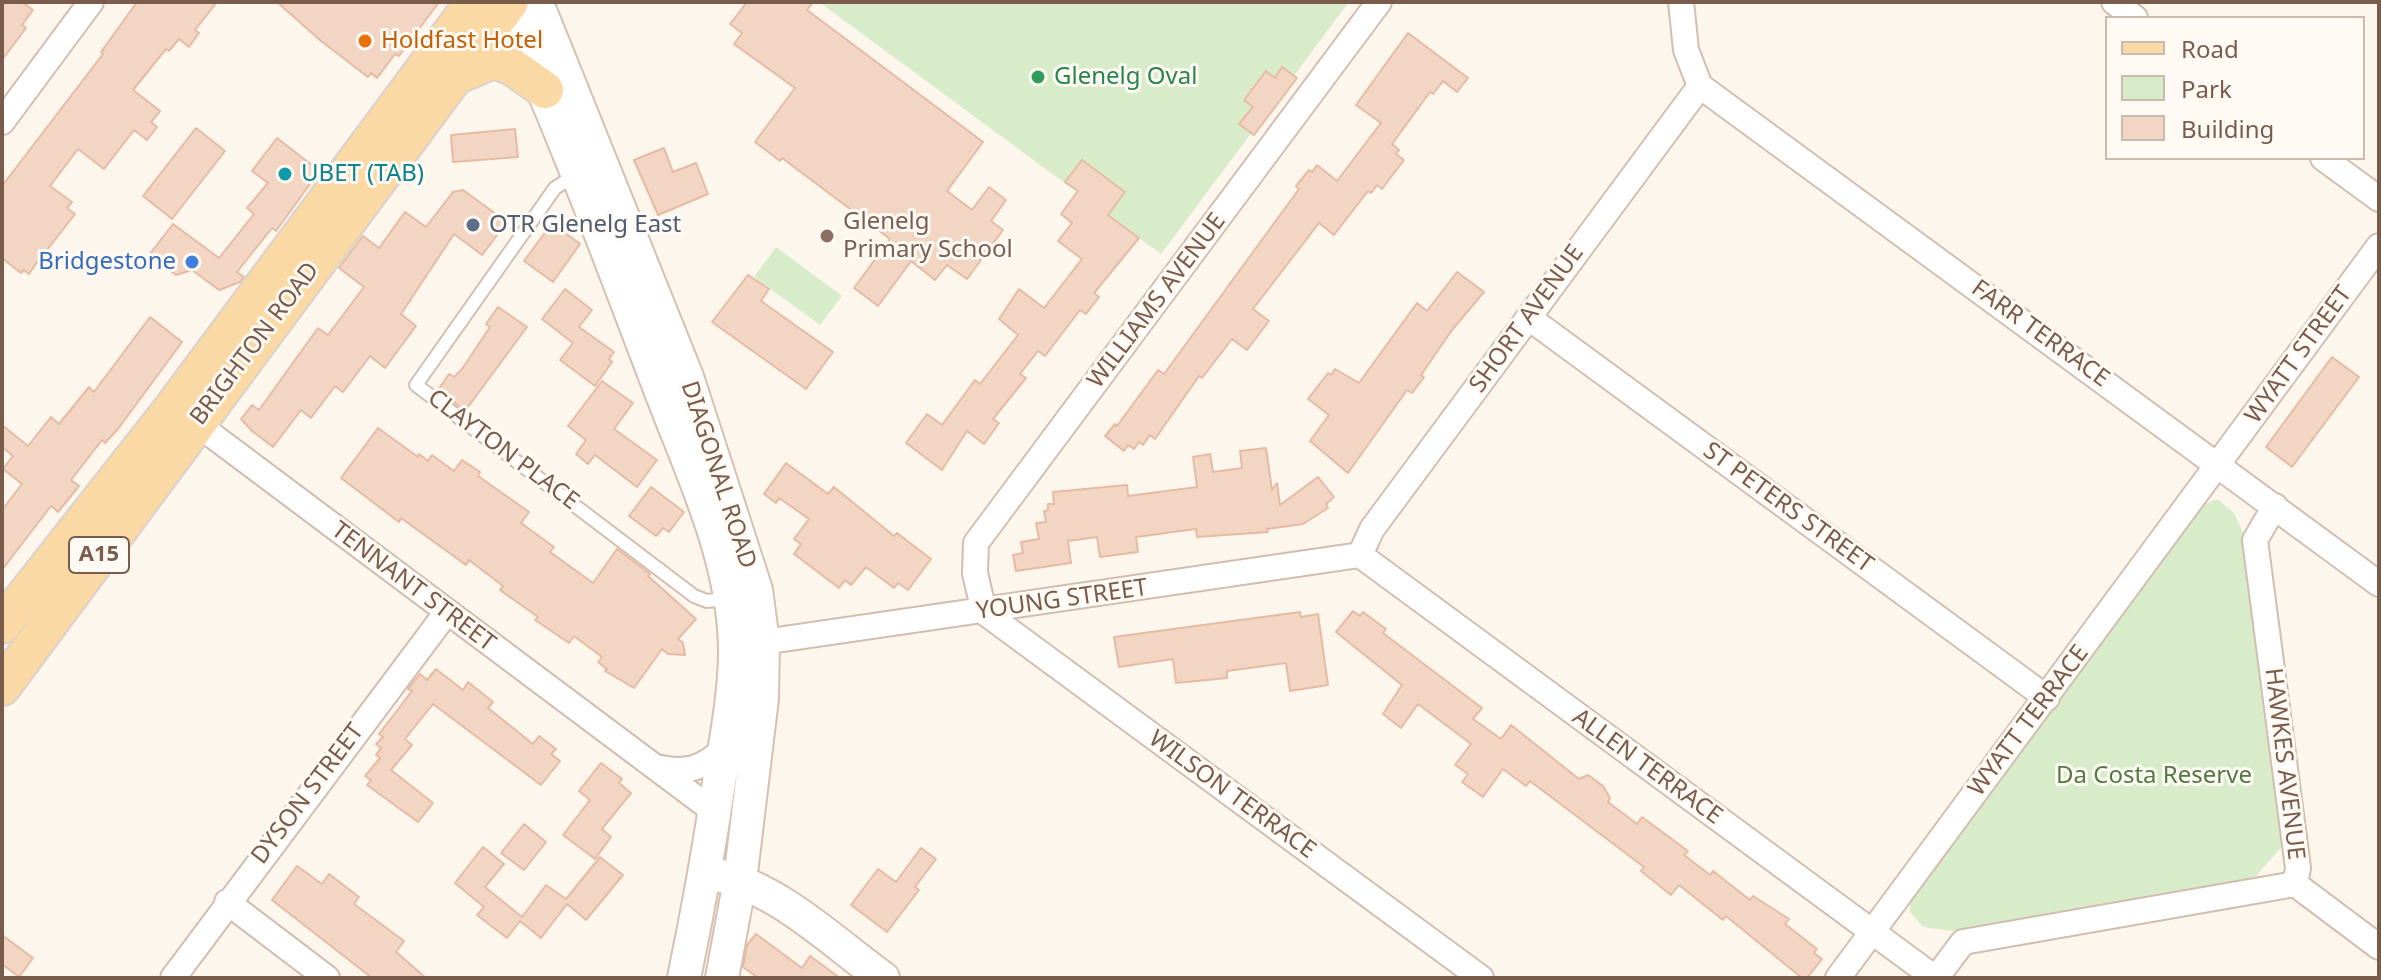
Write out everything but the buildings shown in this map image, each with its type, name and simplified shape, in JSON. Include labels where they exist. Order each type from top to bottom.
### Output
[{"type":"main road","name":"BRIGHTON ROAD","points":[[2,625],[185,414],[456,76],[504,3]]},
{"type":"main road","name":"BRIGHTON ROAD","points":[[2,687],[185,414],[504,3]]},
{"type":"main road","name":"DIAGONAL ROAD","points":[[504,3],[545,90],[720,549],[731,599],[735,648],[725,748],[706,872],[684,978]]},
{"type":"main road","name":"DIAGONAL ROAD","points":[[504,3],[541,13],[687,377],[744,543],[756,590],[763,642],[762,698],[740,881],[722,978]]},
{"type":"main road","points":[[456,76],[493,60],[511,66],[545,90]]},
{"type":"main road","points":[[706,872],[740,881],[791,911],[883,978]]},
{"type":"main road","points":[[733,921],[741,910],[754,904],[791,911]]},
{"type":"street","points":[[2,122],[91,2]]},
{"type":"street","name":"WILLIAMS AVENUE","points":[[984,612],[975,573],[976,543],[1379,2]]},
{"type":"street","points":[[1681,2],[1686,50],[1700,86]]},
{"type":"street","points":[[2114,2],[2132,16]]},
{"type":"street","name":"SHORT AVENUE","points":[[1360,555],[1372,529],[1700,86]]},
{"type":"street","name":"FARR TERRACE","points":[[1700,86],[2379,584]]},
{"type":"street","points":[[2326,160],[2379,199]]},
{"type":"street","name":"WYATT STREET","points":[[2219,464],[2379,246]]},
{"type":"street","name":"ST PETERS STREET","points":[[1529,318],[2047,698]]},
{"type":"street","name":"TENNANT STREET","points":[[185,414],[715,812]]},
{"type":"street","name":"WYATT TERRACE","points":[[1838,978],[2219,464]]},
{"type":"street","name":"HAWKES AVENUE","points":[[1935,978],[1963,942],[2295,884],[2298,868],[2255,540],[2275,506]]},
{"type":"street","name":"YOUNG STREET","points":[[763,642],[1360,555]]},
{"type":"street","name":"ALLEN TERRACE","points":[[1360,555],[1935,978]]},
{"type":"street","name":"DYSON STREET","points":[[173,978],[447,612]]},
{"type":"street","name":"WILSON TERRACE","points":[[984,612],[1481,978]]},
{"type":"street","points":[[653,766],[677,772],[706,766],[725,748]]},
{"type":"street","points":[[2295,884],[2379,947]]},
{"type":"street","points":[[227,902],[327,978]]},
{"type":"lane","name":"CLAYTON PLACE","points":[[577,174],[555,188],[416,385],[694,596],[707,601],[731,599]]},
{"type":"green space","name":"Glenelg Oval","points":[[819,2],[1349,2],[1161,254]]},
{"type":"green space","points":[[776,247],[842,296],[820,325],[754,277]]},
{"type":"green space","name":"Da Costa Reserve","points":[[2219,500],[2234,513],[2244,535],[2286,842],[2248,885],[1960,932],[1923,927],[1910,912],[1910,900],[2201,506]]},
{"type":"place","name":"Holdfast Hotel","points":[[365,41]]},
{"type":"place","name":"Glenelg Oval","points":[[1038,77]]},
{"type":"place","name":"UBET (TAB)","points":[[285,174]]},
{"type":"place","name":"OTR Glenelg East","points":[[473,225]]},
{"type":"place","name":"Glenelg Primary School","points":[[827,236]]},
{"type":"place","name":"Bridgestone","points":[[192,262]]}]
